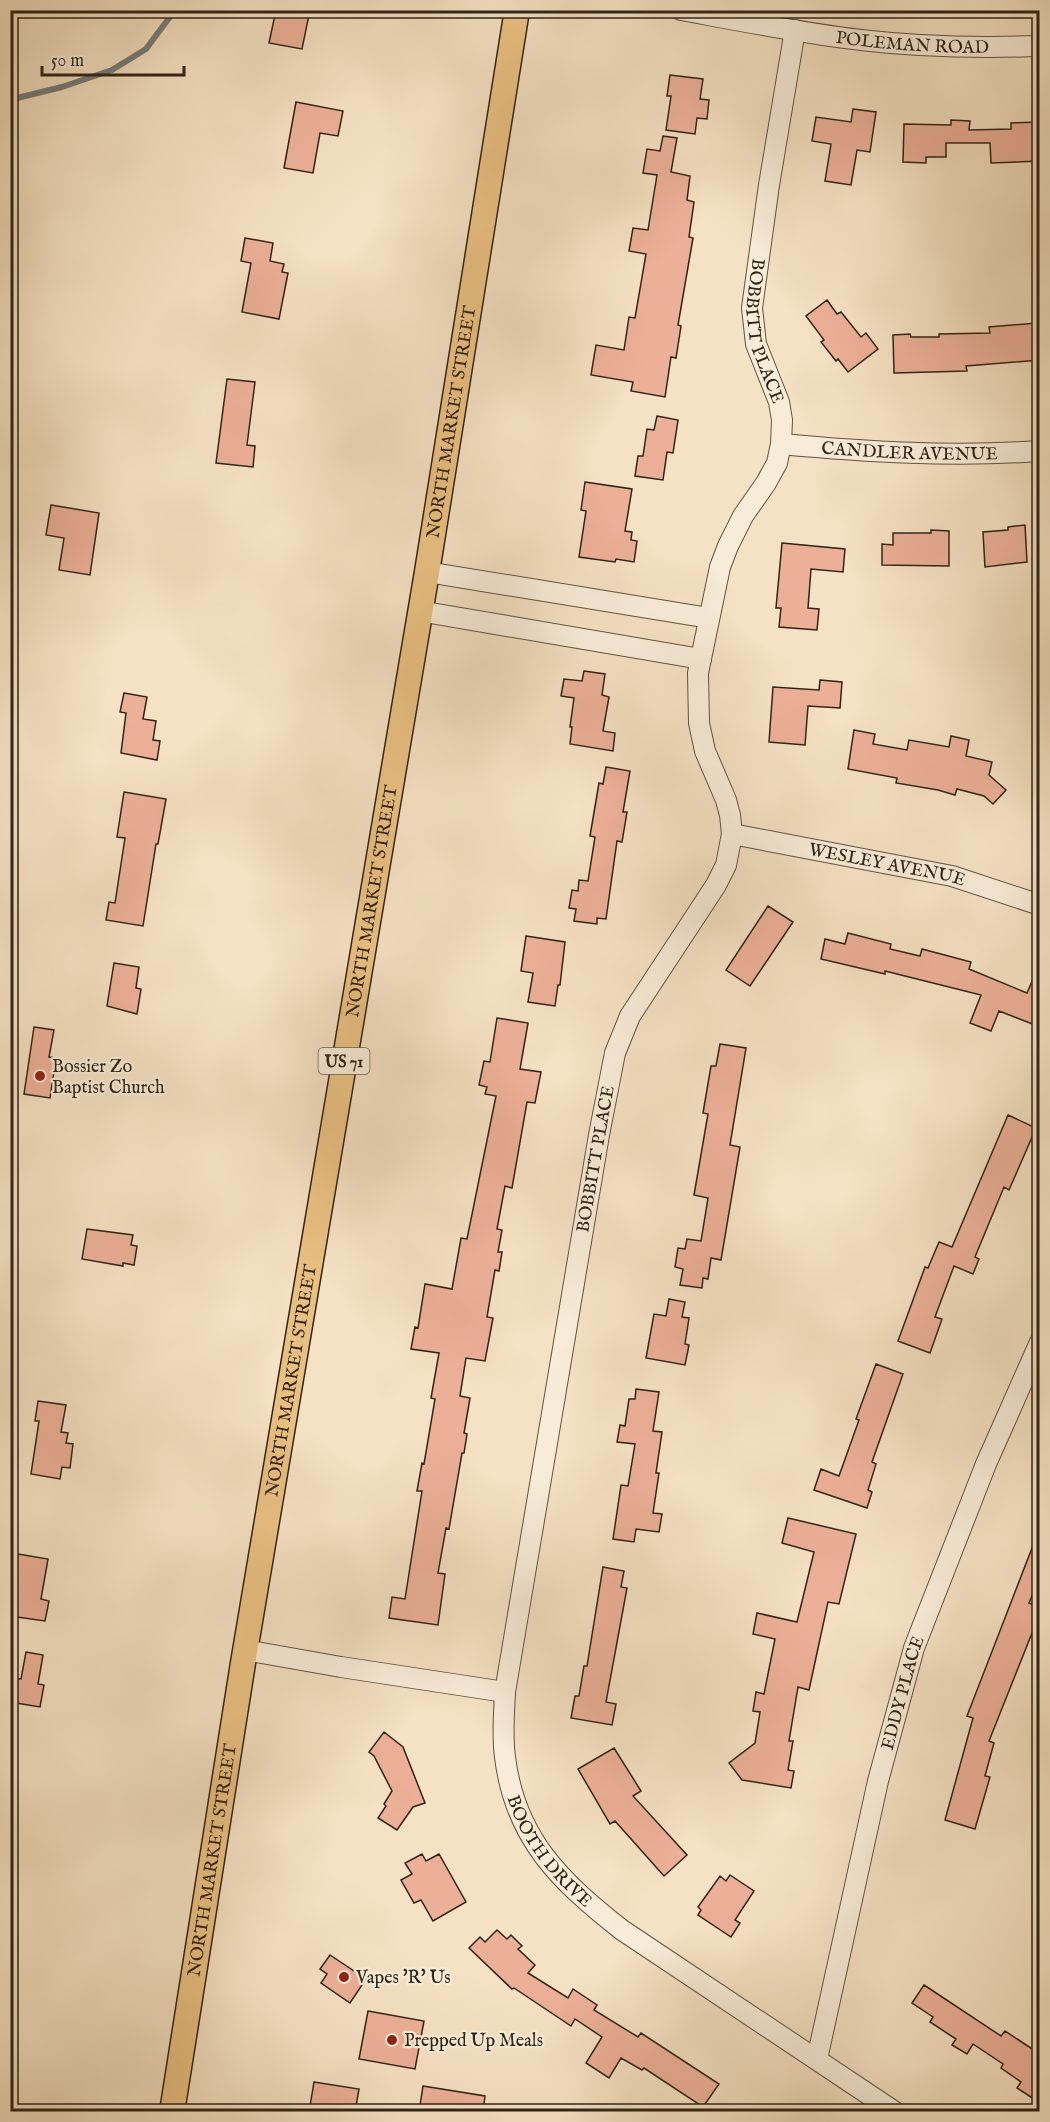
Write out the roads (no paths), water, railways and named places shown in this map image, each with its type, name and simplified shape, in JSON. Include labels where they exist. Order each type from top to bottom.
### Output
[{"type":"main road","name":"NORTH MARKET STREET","points":[[172,2112],[245,1650],[427,572],[517,10]]},
{"type":"street","name":"POLEMAN ROAD","points":[[681,10],[861,40],[998,48],[1040,46]]},
{"type":"street","name":"BOBBITT PLACE","points":[[505,1692],[599,1135],[615,1053],[630,1016],[716,885],[726,865],[730,849],[732,834],[730,815],[726,800],[705,752],[699,723],[698,683],[720,567],[743,516],[777,463],[781,444],[782,420],[779,402],[756,344],[752,308],[769,185],[795,30]]},
{"type":"street","name":"CANDLER AVENUE","points":[[781,444],[847,450],[960,455],[1040,451]]},
{"type":"street","points":[[427,572],[709,618]]},
{"type":"street","points":[[419,611],[701,658]]},
{"type":"street","name":"WESLEY AVENUE","points":[[732,834],[952,876],[1040,905]]},
{"type":"street","name":"EDDY PLACE","points":[[817,2059],[878,1781],[914,1648],[986,1464],[1040,1342]]},
{"type":"street","points":[[245,1650],[505,1692]]},
{"type":"street","name":"BOOTH DRIVE","points":[[505,1692],[503,1733],[514,1800],[538,1849],[558,1874],[583,1899],[622,1930],[895,2112]]},
{"type":"waterway","points":[[10,96],[17,98],[62,87],[112,70],[146,49],[175,10]]},
{"type":"place","name":"Bossier Zo Baptist Church","points":[[40,1076]]},
{"type":"place","name":"Vapes 'R' Us","points":[[344,1977]]},
{"type":"place","name":"Prepped Up Meals","points":[[392,2040]]}]
